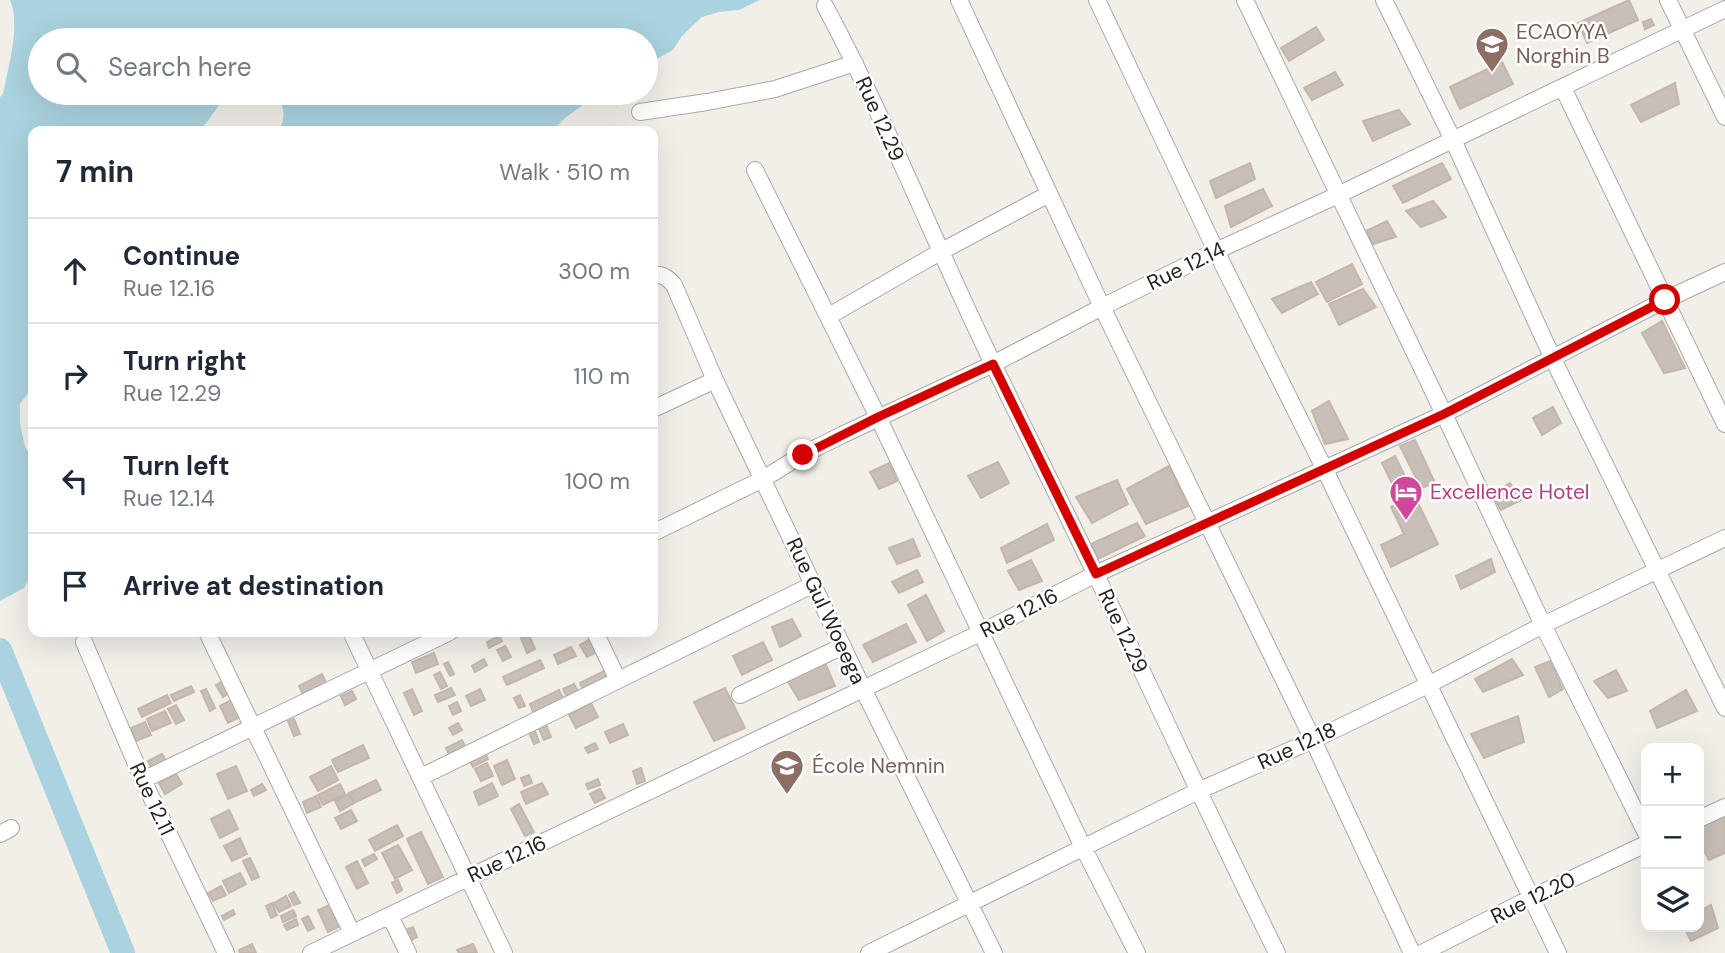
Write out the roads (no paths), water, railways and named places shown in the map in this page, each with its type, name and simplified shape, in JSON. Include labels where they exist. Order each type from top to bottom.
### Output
[{"type":"street","points":[[960,0],[1102,307],[1313,740],[1412,953]]},
{"type":"street","points":[[1097,0],[1216,251],[1558,953]]},
{"type":"street","points":[[1245,0],[1543,625],[1641,823]]},
{"type":"street","points":[[1384,0],[1453,140],[1553,359],[1725,708]]},
{"type":"street","points":[[1668,0],[1725,117]]},
{"type":"street","name":"Rue 12.29","points":[[825,6],[855,63],[940,252],[1276,953]]},
{"type":"street","name":"Rue 12.14","points":[[658,531],[763,479],[803,455],[878,417],[993,364],[1216,251],[1725,9]]},
{"type":"street","points":[[640,112],[775,89],[855,63]]},
{"type":"street","points":[[1563,88],[1725,424]]},
{"type":"street","points":[[755,170],[878,417],[1083,847],[1137,953]]},
{"type":"street","points":[[829,317],[940,252],[1049,194]]},
{"type":"street","name":"Rue 12.16","points":[[311,953],[982,632],[1096,574],[1444,414],[1725,272]]},
{"type":"street","name":"Rue Gul Woeega","points":[[658,276],[667,277],[674,285],[715,380],[863,689],[994,953]]},
{"type":"street","points":[[658,407],[715,380]]},
{"type":"street","name":"Rue 12.18","points":[[870,953],[1083,847],[1428,685],[1543,625],[1725,538]]},
{"type":"street","points":[[421,776],[814,584]]},
{"type":"street","points":[[209,637],[352,933]]},
{"type":"street","points":[[353,637],[504,953]]},
{"type":"street","points":[[143,780],[439,637]]},
{"type":"street","points":[[597,637],[618,680]]},
{"type":"street","name":"Rue 12.11","points":[[84,642],[143,780],[226,953]]},
{"type":"street","points":[[740,695],[843,646]]},
{"type":"street","points":[[1704,817],[1725,807]]},
{"type":"street","name":"Rue 12.20","points":[[1422,953],[1641,846]]},
{"type":"street","points":[[390,916],[408,953]]},
{"type":"water","points":[[10,0],[760,0],[739,10],[702,17],[682,36],[673,50],[658,58],[658,28],[28,28],[28,105],[220,105],[204,126],[28,126],[28,393],[20,404],[20,423],[28,451],[28,582],[24,588],[0,601],[0,97],[3,94],[14,34]]},
{"type":"water","points":[[281,105],[583,105],[557,126],[281,126],[283,111]]},
{"type":"waterway","points":[[0,650],[123,953]]},
{"type":"place","name":"ECAOYYA Norghin B","points":[[1492,74]]},
{"type":"place","name":"Excellence Hotel","points":[[1406,522]]},
{"type":"place","name":"École Nemnin","points":[[787,796]]}]
